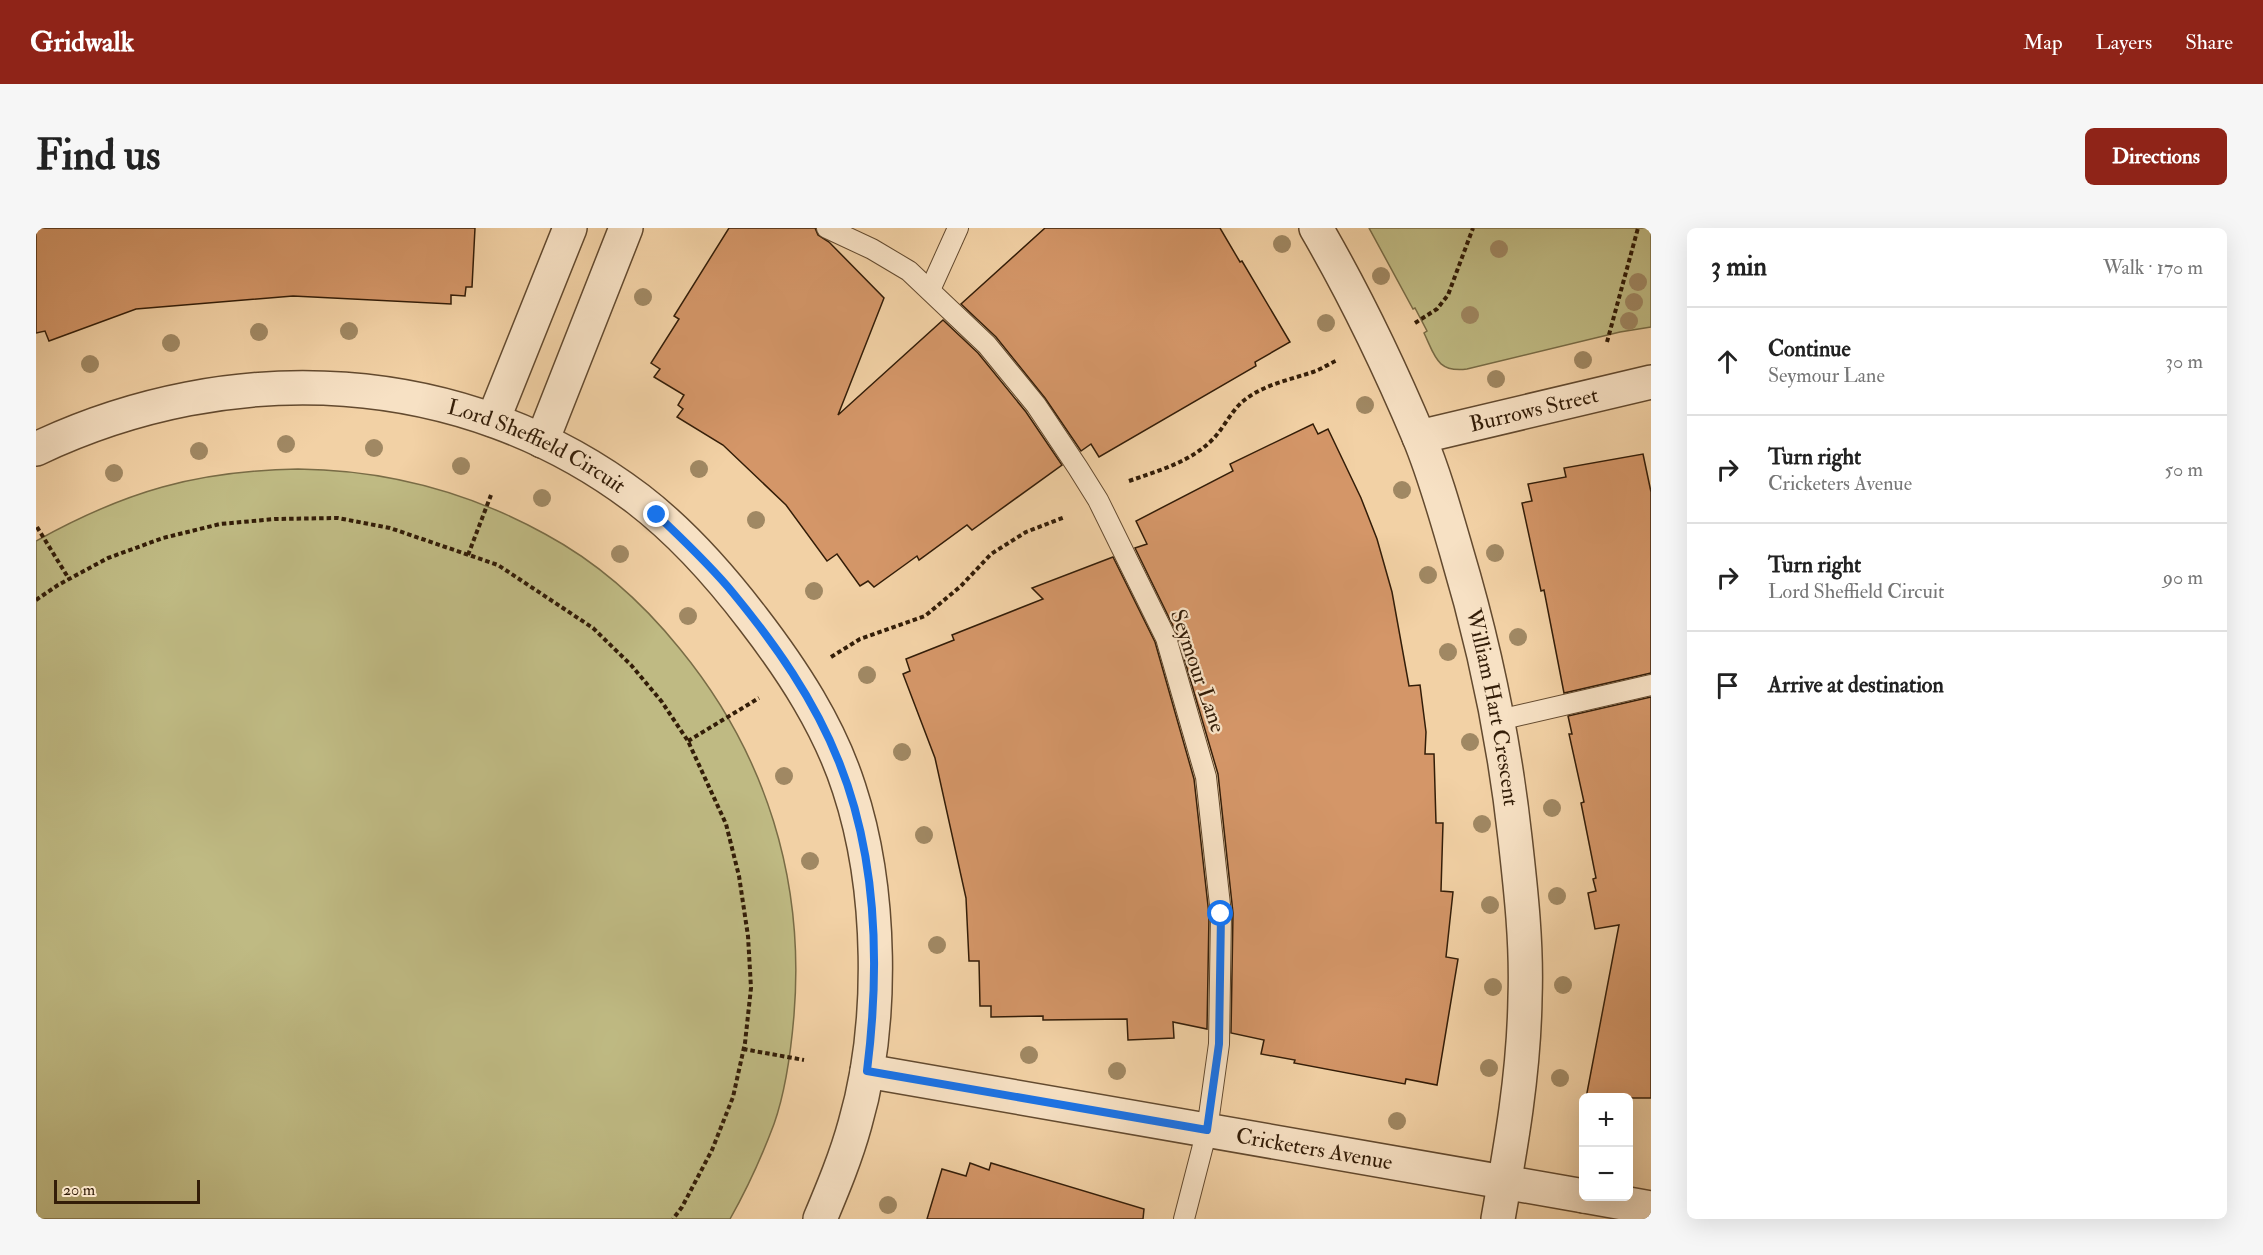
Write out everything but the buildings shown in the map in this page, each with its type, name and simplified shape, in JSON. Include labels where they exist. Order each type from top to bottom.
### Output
[{"type":"street","points":[[493,420],[570,228]]},
{"type":"street","points":[[542,441],[626,228]]},
{"type":"street","name":"William Hart Crescent","points":[[1316,228],[1350,291],[1419,437],[1433,475],[1475,612],[1508,767],[1523,909],[1526,997],[1522,1070],[1498,1219]]},
{"type":"street","name":"Burrows Street","points":[[1419,437],[1651,382]]},
{"type":"street","name":"Lord Sheffield Circuit","points":[[36,449],[85,428],[163,403],[235,390],[320,387],[366,391],[447,406],[493,420],[542,441],[608,478],[641,501],[700,557],[732,592],[786,663],[820,720],[851,795],[862,837],[870,886],[875,970],[872,1035],[867,1071],[855,1124],[836,1182],[820,1219]]},
{"type":"street","name":"Cricketers Avenue","points":[[867,1071],[1579,1195]]},
{"type":"street","name":"Cricketers Avenue","points":[[1612,1201],[1651,1208]]},
{"type":"lane","name":"Seymour Lane","points":[[827,228],[892,260],[930,290],[987,345],[1036,405],[1098,500],[1167,638],[1206,777],[1221,914],[1219,1044],[1207,1130],[1184,1219]]},
{"type":"lane","points":[[930,290],[958,228]]},
{"type":"lane","points":[[1499,720],[1651,685]]},
{"type":"path","points":[[1413,324],[1437,309],[1448,295],[1473,228]]},
{"type":"path","points":[[1607,342],[1638,228]]},
{"type":"path","points":[[1121,485],[1165,469],[1199,453],[1216,436],[1242,402],[1259,391],[1294,377],[1315,372],[1340,359]]},
{"type":"path","points":[[468,555],[491,495]]},
{"type":"path","points":[[838,652],[860,639],[925,616],[962,586],[991,554],[1026,531],[1068,516]]},
{"type":"path","points":[[36,600],[108,558],[163,538],[220,524],[275,519],[338,518],[390,528],[498,565],[593,628],[631,665],[662,702],[688,741],[726,824],[739,876],[748,936],[751,988],[743,1049],[733,1097],[712,1150],[682,1207],[673,1219]]},
{"type":"path","points":[[38,527],[69,579]]},
{"type":"path","points":[[688,741],[765,694]]},
{"type":"path","points":[[743,1049],[804,1060]]},
{"type":"shaded area","points":[[1369,228],[1651,228],[1651,327],[1620,332],[1467,369],[1449,368],[1438,361],[1435,356],[1424,333],[1427,331]]},
{"type":"shaded area","points":[[298,469],[363,474],[426,486],[487,506],[564,545],[618,585],[666,632],[710,689],[736,732],[757,775],[773,821],[785,868],[793,916],[796,965],[793,1029],[782,1098],[764,1148],[730,1219],[36,1219],[36,541],[101,509],[162,487],[227,474]]},
{"type":"route","points":[[657,515],[732,592],[786,663],[820,720],[838,759],[856,811],[862,837],[873,914],[874,1002],[867,1071],[1207,1130],[1219,1044],[1222,975],[1221,914]]}]
